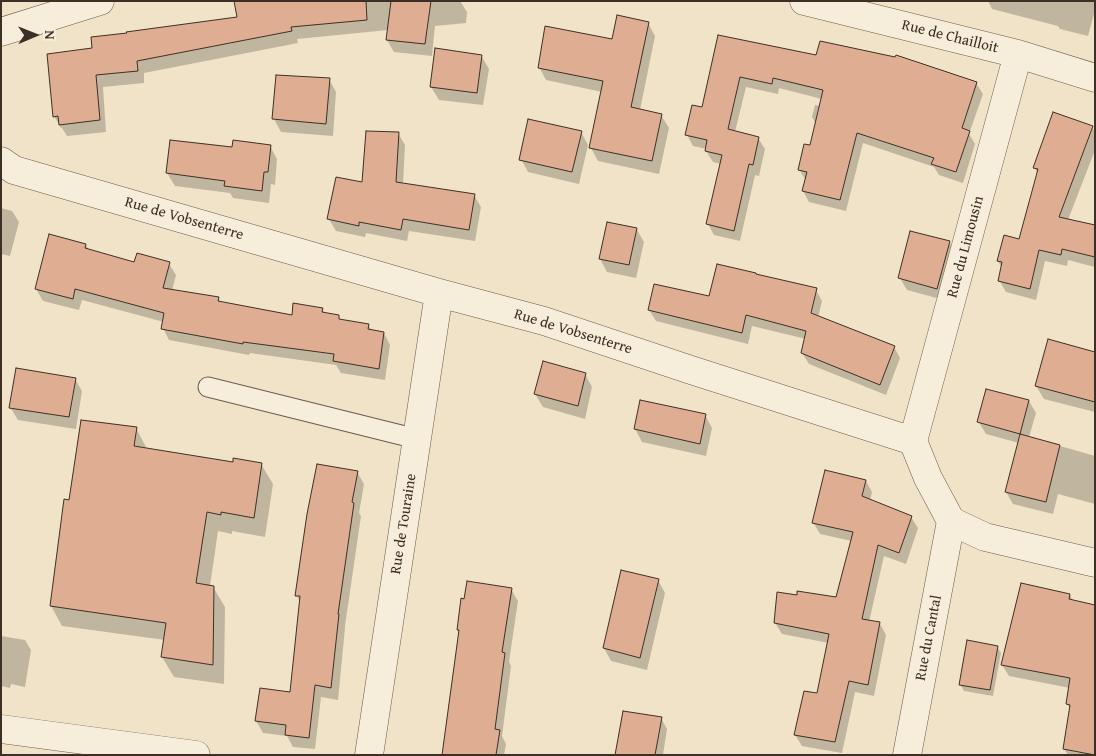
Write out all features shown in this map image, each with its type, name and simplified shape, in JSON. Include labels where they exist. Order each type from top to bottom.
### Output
[{"type":"street","points":[[1,32],[100,1]]},
{"type":"street","name":"Rue de Chailloit","points":[[804,1],[1018,54],[1095,78]]},
{"type":"street","name":"Rue du Limousin","points":[[913,441],[1018,54]]},
{"type":"street","name":"Rue de Vobsenterre","points":[[1,161],[14,170],[544,321],[913,441]]},
{"type":"street","name":"Rue de Touraine","points":[[370,755],[439,292]]},
{"type":"street","points":[[913,441],[928,478],[951,521],[985,537],[1095,563]]},
{"type":"street","name":"Rue du Cantal","points":[[907,755],[951,521]]},
{"type":"street","points":[[1,729],[196,755]]},
{"type":"lane","points":[[208,387],[417,439]]},
{"type":"building","points":[[234,1],[366,1],[367,20],[291,27],[292,31],[137,61],[138,71],[96,75],[100,120],[59,125],[58,116],[53,117],[47,54],[92,48],[91,37],[237,17]]},
{"type":"building","points":[[391,1],[431,1],[425,44],[386,40]]},
{"type":"building","points":[[617,15],[649,22],[631,107],[662,114],[652,161],[589,148],[603,81],[538,68],[545,26],[612,39]]},
{"type":"building","points":[[718,35],[816,55],[820,41],[895,57],[896,55],[977,82],[962,128],[970,131],[956,172],[931,164],[934,158],[857,133],[840,200],[802,191],[807,172],[798,170],[804,144],[810,145],[823,90],[773,78],[772,84],[740,77],[728,129],[759,137],[753,165],[749,164],[734,231],[706,224],[722,155],[705,151],[707,140],[685,135],[692,105],[702,107]]},
{"type":"building","points":[[435,48],[482,55],[477,93],[430,87]]},
{"type":"building","points":[[276,75],[330,78],[326,124],[272,119]]},
{"type":"building","points":[[1053,112],[1093,126],[1059,217],[1095,225],[1095,257],[1062,249],[1061,255],[1039,250],[1030,289],[998,281],[1002,262],[997,261],[1004,235],[1019,239],[1038,169],[1033,168]]},
{"type":"building","points":[[528,119],[582,131],[572,172],[519,160]]},
{"type":"building","points":[[366,131],[399,132],[396,182],[475,194],[469,230],[403,219],[401,230],[359,222],[359,226],[327,219],[336,177],[362,182]]},
{"type":"building","points":[[170,140],[232,147],[233,140],[271,145],[268,172],[264,172],[262,191],[224,186],[225,181],[166,173]]},
{"type":"building","points":[[607,222],[637,228],[629,265],[599,259]]},
{"type":"building","points":[[910,231],[950,241],[937,289],[898,278]]},
{"type":"building","points":[[49,234],[86,244],[85,248],[134,262],[137,253],[170,262],[163,288],[219,297],[218,301],[292,315],[293,303],[323,308],[322,312],[339,315],[339,319],[369,324],[368,329],[384,332],[379,369],[333,361],[334,354],[243,342],[243,344],[161,329],[164,313],[75,289],[73,299],[35,289]]},
{"type":"building","points":[[717,264],[817,288],[811,313],[895,346],[880,385],[801,353],[806,331],[746,315],[742,333],[648,310],[654,284],[709,296]]},
{"type":"building","points":[[1048,339],[1095,352],[1095,402],[1035,386]]},
{"type":"building","points":[[543,361],[586,373],[578,406],[534,394]]},
{"type":"building","points":[[16,368],[76,378],[69,417],[9,408]]},
{"type":"building","points":[[986,389],[1029,400],[1020,434],[977,422]]},
{"type":"building","points":[[640,400],[706,414],[700,444],[634,429]]},
{"type":"building","points":[[81,420],[137,427],[134,446],[233,462],[233,458],[262,463],[254,518],[221,512],[221,515],[207,512],[196,583],[214,586],[213,665],[161,657],[166,623],[50,606],[64,499],[69,500]]},
{"type":"building","points":[[1020,434],[1060,445],[1046,502],[1005,492]]},
{"type":"building","points":[[317,464],[358,471],[352,502],[354,503],[338,614],[331,688],[315,685],[309,738],[285,735],[286,725],[255,721],[260,688],[290,692],[300,596],[295,596],[307,514]]},
{"type":"building","points":[[825,470],[866,480],[862,496],[912,516],[899,553],[878,545],[862,619],[880,622],[868,685],[849,681],[835,742],[794,735],[804,691],[817,693],[829,634],[774,623],[777,592],[797,595],[797,591],[836,597],[853,532],[812,523]]},
{"type":"building","points":[[621,570],[659,579],[640,658],[603,648]]},
{"type":"building","points":[[467,581],[512,588],[502,652],[505,653],[495,729],[500,730],[496,755],[442,755],[459,630],[457,630],[461,598],[464,599]]},
{"type":"building","points":[[1021,583],[1070,594],[1069,599],[1095,605],[1095,755],[1063,749],[1070,705],[1066,704],[1070,678],[1001,665]]},
{"type":"building","points":[[967,640],[998,646],[990,690],[959,685]]},
{"type":"building","points":[[623,711],[662,717],[655,755],[615,755]]}]
